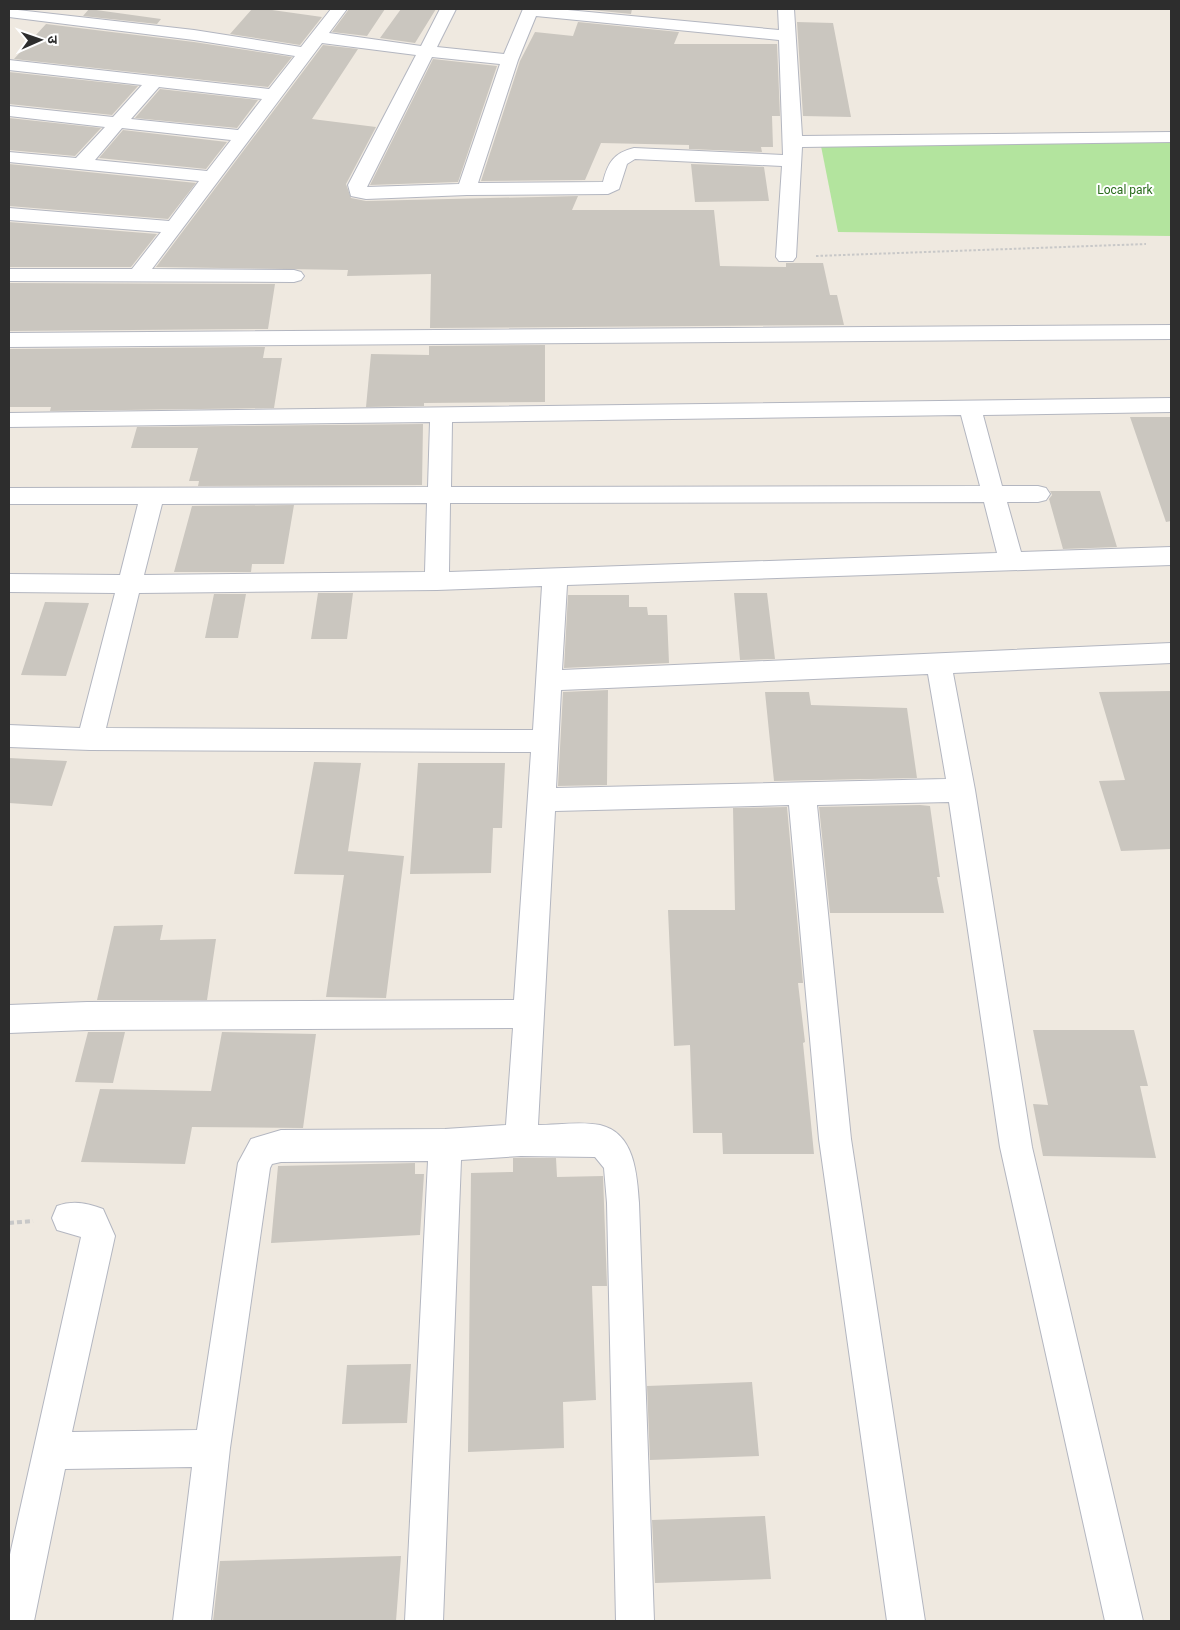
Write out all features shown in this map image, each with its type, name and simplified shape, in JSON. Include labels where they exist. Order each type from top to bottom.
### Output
[{"type":"street","points":[[137,276],[340,9]]},
{"type":"street","points":[[448,9],[424,51],[356,185],[356,190],[366,193],[467,189],[608,188],[612,186],[618,160],[622,156],[634,153],[792,152],[1171,137]]},
{"type":"street","points":[[786,9],[792,152],[786,257]]},
{"type":"street","points":[[467,189],[510,60],[531,10],[637,15],[788,36]]},
{"type":"street","points":[[9,12],[194,35],[306,53]]},
{"type":"street","points":[[318,37],[510,60]]},
{"type":"street","points":[[9,65],[275,95]]},
{"type":"street","points":[[82,163],[155,81]]},
{"type":"street","points":[[9,112],[243,136]]},
{"type":"street","points":[[9,156],[213,177]]},
{"type":"street","points":[[9,214],[175,227]]},
{"type":"street","points":[[9,275],[294,276]]},
{"type":"street","points":[[9,340],[1171,332]]},
{"type":"street","points":[[9,420],[1171,405]]},
{"type":"street","points":[[970,408],[1010,560]]},
{"type":"street","points":[[437,581],[441,415]]},
{"type":"street","points":[[9,496],[1038,494]]},
{"type":"street","points":[[90,739],[152,496]]},
{"type":"street","points":[[9,582],[130,584],[437,581],[1171,556]]},
{"type":"street","points":[[521,1140],[555,578]]},
{"type":"street","points":[[549,681],[1171,653]]},
{"type":"street","points":[[938,664],[961,790],[1016,1147],[1124,1621]]},
{"type":"street","points":[[9,736],[90,739],[545,741]]},
{"type":"street","points":[[542,800],[961,790]]},
{"type":"street","points":[[802,794],[835,1139],[906,1621]]},
{"type":"street","points":[[9,1019],[97,1016],[529,1014]]},
{"type":"street","points":[[192,1621],[212,1448],[254,1163],[262,1150],[281,1146],[446,1145],[521,1140],[600,1141],[611,1146],[620,1164],[623,1203],[635,1621]]},
{"type":"street","points":[[424,1621],[446,1145]]},
{"type":"street","points":[[15,1621],[50,1451],[98,1236],[91,1220],[70,1218]]},
{"type":"street","points":[[50,1451],[212,1448]]},
{"type":"path","points":[[786,257],[1146,244]]},
{"type":"green space","name":"Local park","points":[[1171,142],[1171,236],[838,232],[821,146]]},
{"type":"building","points":[[89,9],[161,19],[157,24],[83,16]]},
{"type":"building","points":[[252,9],[322,17],[300,45],[230,34]]},
{"type":"building","points":[[349,9],[385,9],[367,36],[332,32]]},
{"type":"building","points":[[401,9],[436,9],[415,43],[380,38]]},
{"type":"building","points":[[582,9],[632,9],[631,14]]},
{"type":"building","points":[[578,22],[679,32],[674,44],[777,44],[780,116],[772,116],[773,147],[761,147],[762,152],[689,149],[689,145],[601,143],[585,180],[481,181],[520,61],[535,32],[573,36]]},
{"type":"building","points":[[797,22],[833,23],[851,117],[803,116]]},
{"type":"building","points":[[46,24],[194,42],[292,57],[268,87],[14,59]]},
{"type":"building","points":[[323,45],[358,49],[312,119],[376,127],[346,184],[351,198],[366,201],[578,196],[572,210],[714,210],[720,266],[786,267],[786,263],[823,263],[830,295],[837,295],[844,325],[430,328],[431,274],[347,276],[348,270],[156,267]]},
{"type":"building","points":[[433,59],[497,66],[458,182],[370,185]]},
{"type":"building","points":[[9,72],[138,86],[112,115],[9,104]]},
{"type":"building","points":[[160,89],[258,100],[237,128],[135,118]]},
{"type":"building","points":[[9,118],[101,128],[75,156],[9,150]]},
{"type":"building","points":[[123,130],[227,142],[206,169],[99,158]]},
{"type":"building","points":[[9,164],[196,183],[168,219],[9,206]]},
{"type":"building","points":[[691,164],[764,167],[769,201],[695,202]]},
{"type":"building","points":[[9,222],[157,234],[131,267],[9,267]]},
{"type":"building","points":[[9,283],[275,284],[268,329],[9,331]]},
{"type":"building","points":[[545,345],[545,402],[424,403],[424,406],[366,407],[371,354],[429,355],[429,346]]},
{"type":"building","points":[[265,347],[263,358],[282,358],[274,408],[50,411],[51,407],[9,407],[9,349]]},
{"type":"building","points":[[1130,417],[1171,417],[1171,521],[1166,522]]},
{"type":"building","points":[[423,424],[422,485],[198,486],[199,481],[189,481],[198,448],[131,448],[137,427]]},
{"type":"building","points":[[1050,491],[1100,491],[1117,547],[1063,549],[1049,499],[1052,495]]},
{"type":"building","points":[[294,505],[284,564],[252,564],[251,572],[174,572],[192,506]]},
{"type":"building","points":[[318,593],[353,593],[347,639],[311,639]]},
{"type":"building","points":[[734,593],[767,593],[775,659],[740,660]]},
{"type":"building","points":[[214,594],[246,594],[238,638],[205,638]]},
{"type":"building","points":[[568,595],[629,595],[629,607],[647,607],[648,615],[667,615],[669,663],[564,668]]},
{"type":"building","points":[[45,602],[89,603],[66,676],[21,675]]},
{"type":"building","points":[[608,690],[607,785],[558,786],[563,692]]},
{"type":"building","points":[[1171,691],[1171,849],[1121,851],[1099,781],[1125,780],[1099,692]]},
{"type":"building","points":[[765,692],[809,692],[811,705],[907,708],[917,778],[774,781]]},
{"type":"building","points":[[9,758],[67,761],[52,806],[9,803]]},
{"type":"building","points":[[314,762],[361,763],[348,851],[404,856],[386,998],[326,997],[344,875],[294,874]]},
{"type":"building","points":[[418,763],[505,763],[502,828],[493,828],[491,873],[410,874]]},
{"type":"building","points":[[930,806],[940,877],[937,877],[944,913],[830,913],[819,807]]},
{"type":"building","points":[[787,807],[803,983],[798,983],[814,1154],[723,1154],[722,1133],[693,1133],[690,1045],[674,1046],[668,910],[735,910],[733,808]]},
{"type":"building","points":[[163,925],[160,940],[216,939],[207,1000],[97,1000],[114,926]]},
{"type":"building","points":[[1033,1030],[1134,1030],[1148,1086],[1140,1086],[1156,1158],[1043,1156],[1033,1104],[1048,1105]]},
{"type":"building","points":[[88,1032],[125,1032],[113,1083],[75,1082]]},
{"type":"building","points":[[222,1032],[316,1034],[303,1128],[192,1127],[185,1164],[81,1162],[100,1089],[211,1091]]},
{"type":"building","points":[[513,1158],[556,1158],[557,1177],[603,1176],[607,1286],[592,1286],[596,1400],[563,1402],[564,1448],[468,1452],[471,1173],[513,1172]]},
{"type":"building","points":[[415,1163],[415,1174],[424,1174],[420,1235],[271,1243],[278,1166]]},
{"type":"building","points":[[411,1364],[407,1423],[342,1424],[347,1365]]},
{"type":"building","points":[[752,1382],[759,1456],[650,1460],[647,1386]]},
{"type":"building","points":[[765,1516],[771,1579],[655,1583],[652,1520]]},
{"type":"building","points":[[401,1556],[396,1621],[213,1621],[220,1561]]}]
